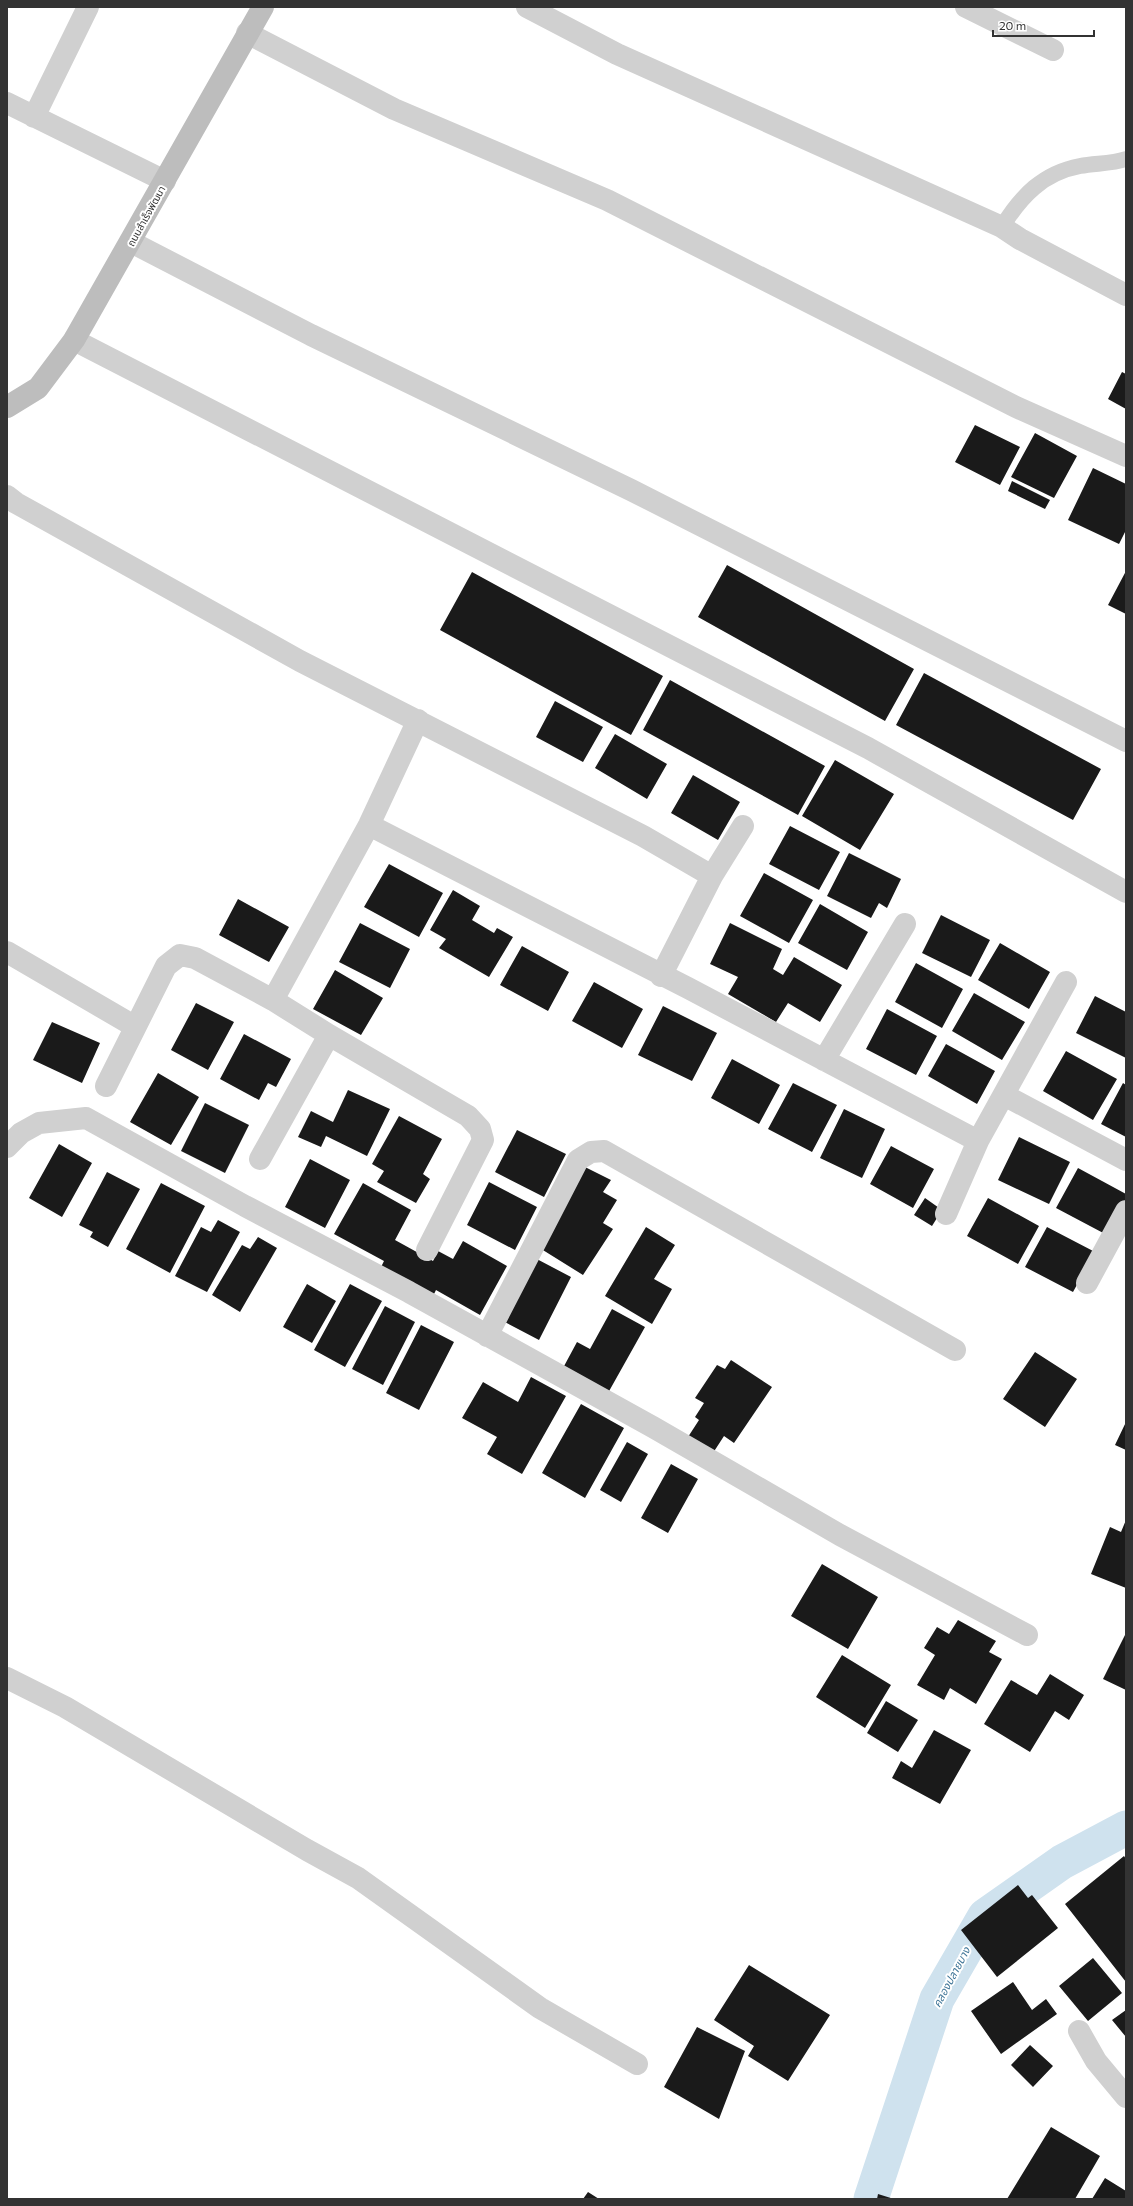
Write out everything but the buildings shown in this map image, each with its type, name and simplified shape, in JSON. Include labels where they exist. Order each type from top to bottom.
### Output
[{"type":"street","points":[[34,117],[88,7]]},
{"type":"street","name":"ถนนสำเร็จพัฒนา","points":[[7,407],[38,388],[74,340],[263,7]]},
{"type":"street","points":[[527,7],[617,54],[1002,227],[1020,239],[1126,296]]},
{"type":"street","points":[[966,7],[1052,50]]},
{"type":"street","points":[[247,33],[394,109],[607,200],[1016,407],[1126,456]]},
{"type":"street","points":[[7,103],[165,181]]},
{"type":"street","points":[[131,242],[311,335],[638,494],[1126,742]]},
{"type":"street","points":[[74,340],[868,748],[1126,892]]},
{"type":"street","points":[[7,496],[23,507],[294,657],[643,836],[712,876]]},
{"type":"street","points":[[273,1000],[369,826],[418,720]]},
{"type":"street","points":[[369,826],[978,1141]]},
{"type":"street","points":[[660,976],[712,876],[743,826]]},
{"type":"street","points":[[824,1060],[905,924]]},
{"type":"street","points":[[7,952],[134,1026]]},
{"type":"street","points":[[106,1086],[134,1026],[166,966],[180,955],[196,958],[273,1000],[329,1035],[468,1116],[480,1129],[483,1140],[427,1250]]},
{"type":"street","points":[[946,1214],[978,1141],[1066,982]]},
{"type":"street","points":[[260,1159],[329,1035]]},
{"type":"street","points":[[1004,1095],[1126,1160]]},
{"type":"street","points":[[7,1147],[22,1133],[39,1123],[86,1118],[245,1206],[409,1292],[653,1427],[840,1535],[1027,1636]]},
{"type":"street","points":[[487,1336],[578,1160],[591,1152],[604,1152],[955,1350]]},
{"type":"street","points":[[1087,1283],[1126,1211]]},
{"type":"street","points":[[7,1678],[65,1707],[307,1850],[358,1878],[540,2008],[637,2064]]},
{"type":"street","points":[[1079,2030],[1096,2061],[1126,2097]]},
{"type":"lane","points":[[1002,227],[1015,206],[1046,177],[1080,166],[1118,162],[1126,159]]},
{"type":"waterway","name":"คลองปลายบาง","points":[[871,2199],[937,1999],[985,1916],[1062,1862],[1126,1828]]}]
